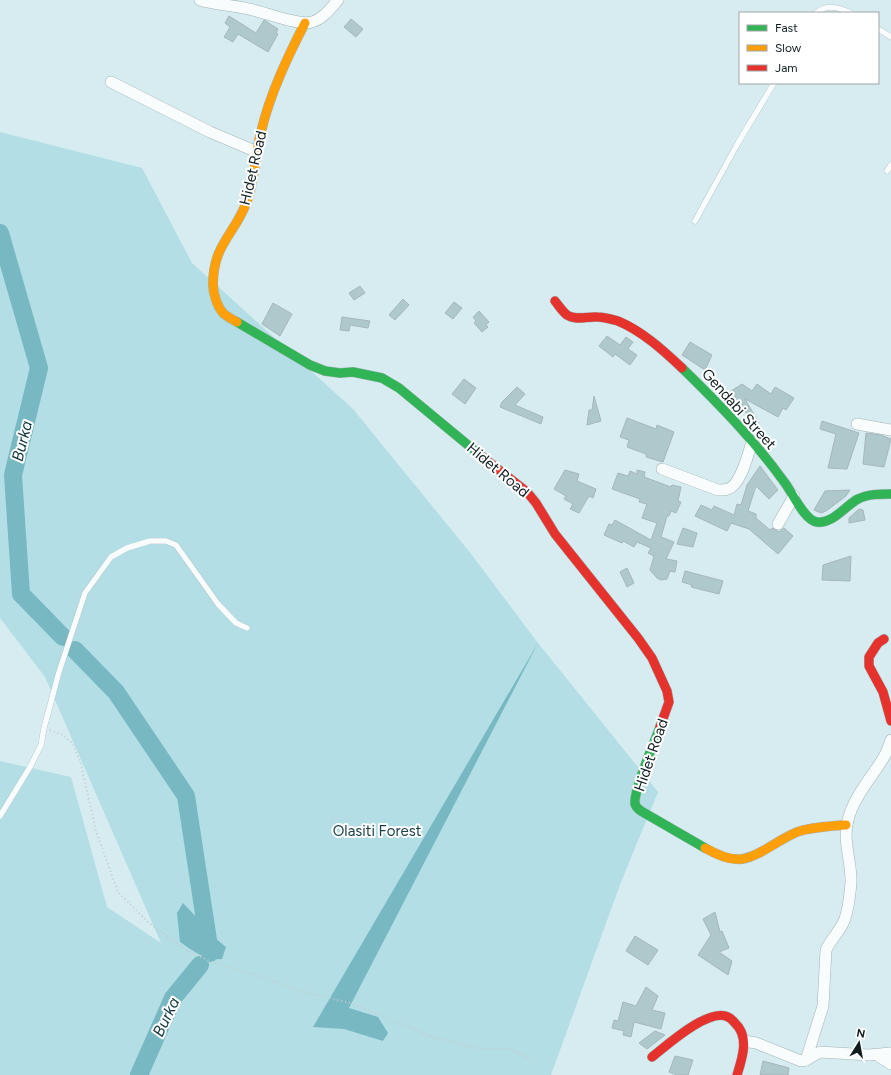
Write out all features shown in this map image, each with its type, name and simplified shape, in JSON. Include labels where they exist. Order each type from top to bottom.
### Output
[{"type":"street","points":[[200,0],[250,9],[305,23],[313,22],[321,18],[338,0]]},
{"type":"street","name":"Hidet Road","points":[[305,23],[287,58],[269,105],[245,207],[242,214],[223,241],[215,264],[213,288],[216,302],[224,314],[310,365],[325,371],[340,374],[353,372],[382,378],[399,388],[527,492],[536,503],[555,534],[638,638],[652,658],[667,691],[669,702],[642,775],[636,803],[637,808],[652,819],[715,854],[733,860],[748,859],[800,831],[846,825]]},
{"type":"street","points":[[111,82],[210,132],[257,152]]},
{"type":"street","name":"Gendabi Street","points":[[555,300],[563,313],[568,317],[583,318],[595,316],[609,318],[632,327],[651,341],[696,381],[752,442],[794,496],[809,519],[815,522],[823,522],[830,519],[849,505],[863,498],[878,494],[891,494]]},
{"type":"street","points":[[857,424],[891,430]]},
{"type":"street","points":[[662,469],[718,490],[727,490],[739,479],[752,442]]},
{"type":"street","points":[[778,524],[794,496]]},
{"type":"street","points":[[884,639],[878,643],[869,657],[869,666],[883,692],[891,721]]},
{"type":"street","points":[[806,1060],[823,1006],[826,950],[829,943],[842,926],[846,913],[851,883],[846,825],[851,811],[864,786],[885,756],[891,740]]},
{"type":"street","points":[[652,1057],[685,1030],[703,1020],[715,1016],[726,1016],[737,1024],[742,1030],[744,1041],[742,1058],[737,1075]]},
{"type":"street","points":[[744,1041],[756,1043],[801,1061],[806,1060],[820,1052],[877,1055],[891,1053]]},
{"type":"street","points":[[877,1055],[891,1064]]},
{"type":"lane","points":[[817,12],[821,9],[830,7],[839,8],[849,12]]},
{"type":"lane","points":[[879,30],[891,37]]},
{"type":"lane","points":[[695,221],[738,143],[773,84]]},
{"type":"lane","points":[[887,171],[891,165]]},
{"type":"lane","points":[[0,816],[41,745],[59,672],[85,593],[111,558],[127,548],[150,542],[166,541],[176,545],[218,604],[236,623],[247,628]]},
{"type":"path","points":[[44,728],[63,735],[73,744],[82,764],[96,831],[118,892],[149,923],[187,951],[214,963],[254,974],[301,991],[350,1003],[433,1037],[480,1049],[510,1050],[532,1059]]},
{"type":"green space","name":"Olasiti Forest","points":[[0,132],[142,168],[192,263],[353,409],[472,555],[538,643],[658,792],[621,882],[551,1075],[0,1075],[0,761],[71,777],[107,907],[161,943],[45,677],[0,618]]},
{"type":"shaded area","points":[[538,643],[349,1008],[378,1017],[388,1033],[383,1041],[344,1029],[313,1027]]},
{"type":"shaded area","points":[[183,903],[201,922],[205,930],[226,947],[222,959],[205,957],[180,942],[177,913]]},
{"type":"building","points":[[229,16],[256,33],[264,20],[278,29],[276,33],[278,34],[268,52],[238,34],[233,42],[224,37],[230,27],[225,23]]},
{"type":"building","points":[[351,19],[363,29],[356,37],[344,27]]},
{"type":"building","points":[[360,286],[365,293],[354,300],[349,293]]},
{"type":"building","points":[[403,299],[409,305],[395,320],[389,315]]},
{"type":"building","points":[[454,302],[462,308],[453,319],[445,313]]},
{"type":"building","points":[[273,303],[292,314],[280,336],[262,324]]},
{"type":"building","points":[[479,311],[489,322],[486,325],[488,327],[482,332],[474,323],[476,321],[473,317]]},
{"type":"building","points":[[342,317],[370,321],[368,328],[350,325],[349,331],[340,330]]},
{"type":"building","points":[[607,336],[620,345],[626,337],[633,342],[628,349],[637,355],[630,365],[615,354],[613,357],[599,346]]},
{"type":"building","points":[[690,342],[712,355],[705,370],[682,355]]},
{"type":"building","points":[[464,379],[476,388],[465,404],[452,394]]},
{"type":"building","points":[[742,384],[752,391],[757,384],[771,394],[775,387],[794,398],[786,410],[783,408],[778,417],[745,399],[759,423],[734,404],[732,405],[725,395]]},
{"type":"building","points":[[517,387],[525,394],[515,405],[543,417],[541,424],[500,407],[502,402]]},
{"type":"building","points":[[594,396],[601,421],[587,425],[589,410],[592,410]]},
{"type":"building","points":[[627,418],[656,429],[657,425],[674,432],[663,462],[646,457],[646,454],[627,447],[629,440],[620,437]]},
{"type":"building","points":[[822,421],[859,433],[847,469],[828,468],[836,434],[820,429]]},
{"type":"building","points":[[866,433],[881,435],[891,439],[884,467],[863,464]]},
{"type":"building","points":[[760,466],[778,490],[769,499],[756,486],[748,511],[756,514],[756,518],[770,530],[772,528],[779,532],[784,528],[793,536],[778,554],[749,529],[731,523],[727,531],[695,516],[701,505],[712,510],[714,506],[734,515],[737,504],[741,505],[747,485]]},
{"type":"building","points":[[565,470],[579,474],[577,481],[596,489],[593,498],[589,496],[579,513],[570,509],[573,504],[564,499],[566,496],[554,489]]},
{"type":"building","points":[[637,470],[645,472],[644,477],[671,487],[672,485],[681,487],[678,501],[681,502],[676,513],[671,511],[669,516],[667,516],[661,537],[674,542],[666,559],[677,561],[675,572],[670,571],[667,579],[661,580],[657,578],[650,570],[654,556],[648,553],[651,548],[637,542],[634,547],[623,541],[622,543],[604,535],[609,524],[612,525],[615,520],[651,540],[657,523],[642,518],[647,504],[639,502],[640,499],[612,489],[618,473],[628,476],[630,471],[637,474]]},
{"type":"building","points":[[850,490],[846,496],[826,511],[821,513],[814,510],[825,491]]},
{"type":"building","points":[[859,509],[863,510],[865,520],[849,523],[849,518]]},
{"type":"building","points":[[683,528],[697,533],[693,547],[677,544]]},
{"type":"building","points":[[851,556],[850,581],[822,580],[823,565]]},
{"type":"building","points":[[627,568],[634,583],[627,587],[620,572]]},
{"type":"building","points":[[685,571],[723,581],[719,594],[691,587],[692,585],[682,582]]},
{"type":"building","points":[[715,912],[720,932],[722,931],[729,948],[719,952],[732,961],[728,975],[698,955],[711,935],[703,919]]},
{"type":"building","points":[[635,936],[658,950],[648,965],[626,951]]},
{"type":"building","points":[[646,987],[658,996],[652,1010],[665,1013],[661,1029],[634,1022],[631,1037],[623,1035],[624,1031],[612,1028],[614,1020],[618,1021],[623,1002],[636,1006]]},
{"type":"building","points":[[655,1031],[665,1035],[647,1049],[639,1043]]},
{"type":"building","points":[[675,1056],[693,1060],[688,1075],[677,1075],[669,1072]]},
{"type":"building","points":[[763,1061],[789,1068],[788,1075],[760,1075]]},
{"type":"waterway","name":"Burka","points":[[0,233],[39,368],[13,475],[21,594],[63,637]]},
{"type":"waterway","points":[[75,650],[116,692],[186,796],[210,953]]},
{"type":"waterway","name":"Burka","points":[[139,1075],[173,998],[200,965]]},
{"type":"traffic: fast","points":[[237,322],[310,365],[325,371],[340,373],[353,372],[382,378],[399,388],[480,455]]},
{"type":"traffic: fast","points":[[682,368],[723,409],[749,438],[785,483],[808,517],[817,522],[823,522],[839,514],[853,502],[862,497],[891,494]]},
{"type":"traffic: fast","points":[[660,727],[637,788],[635,804],[641,811],[705,848]]},
{"type":"traffic: slow","points":[[237,322],[224,314],[217,304],[213,288],[214,270],[221,249],[237,222],[250,193],[259,141],[269,104],[305,23]]},
{"type":"traffic: slow","points":[[705,848],[726,858],[743,859],[759,853],[800,831],[846,825]]},
{"type":"traffic: jam","points":[[555,301],[570,317],[602,317],[627,325],[652,342],[682,368]]},
{"type":"traffic: jam","points":[[480,455],[527,492],[536,503],[555,534],[638,638],[652,658],[667,691],[669,702],[660,727]]},
{"type":"traffic: jam","points":[[884,639],[878,643],[869,657],[869,666],[883,692],[891,721]]},
{"type":"traffic: jam","points":[[652,1057],[699,1022],[710,1017],[720,1015],[728,1017],[732,1020],[740,1029],[744,1041],[743,1055],[737,1075]]}]
